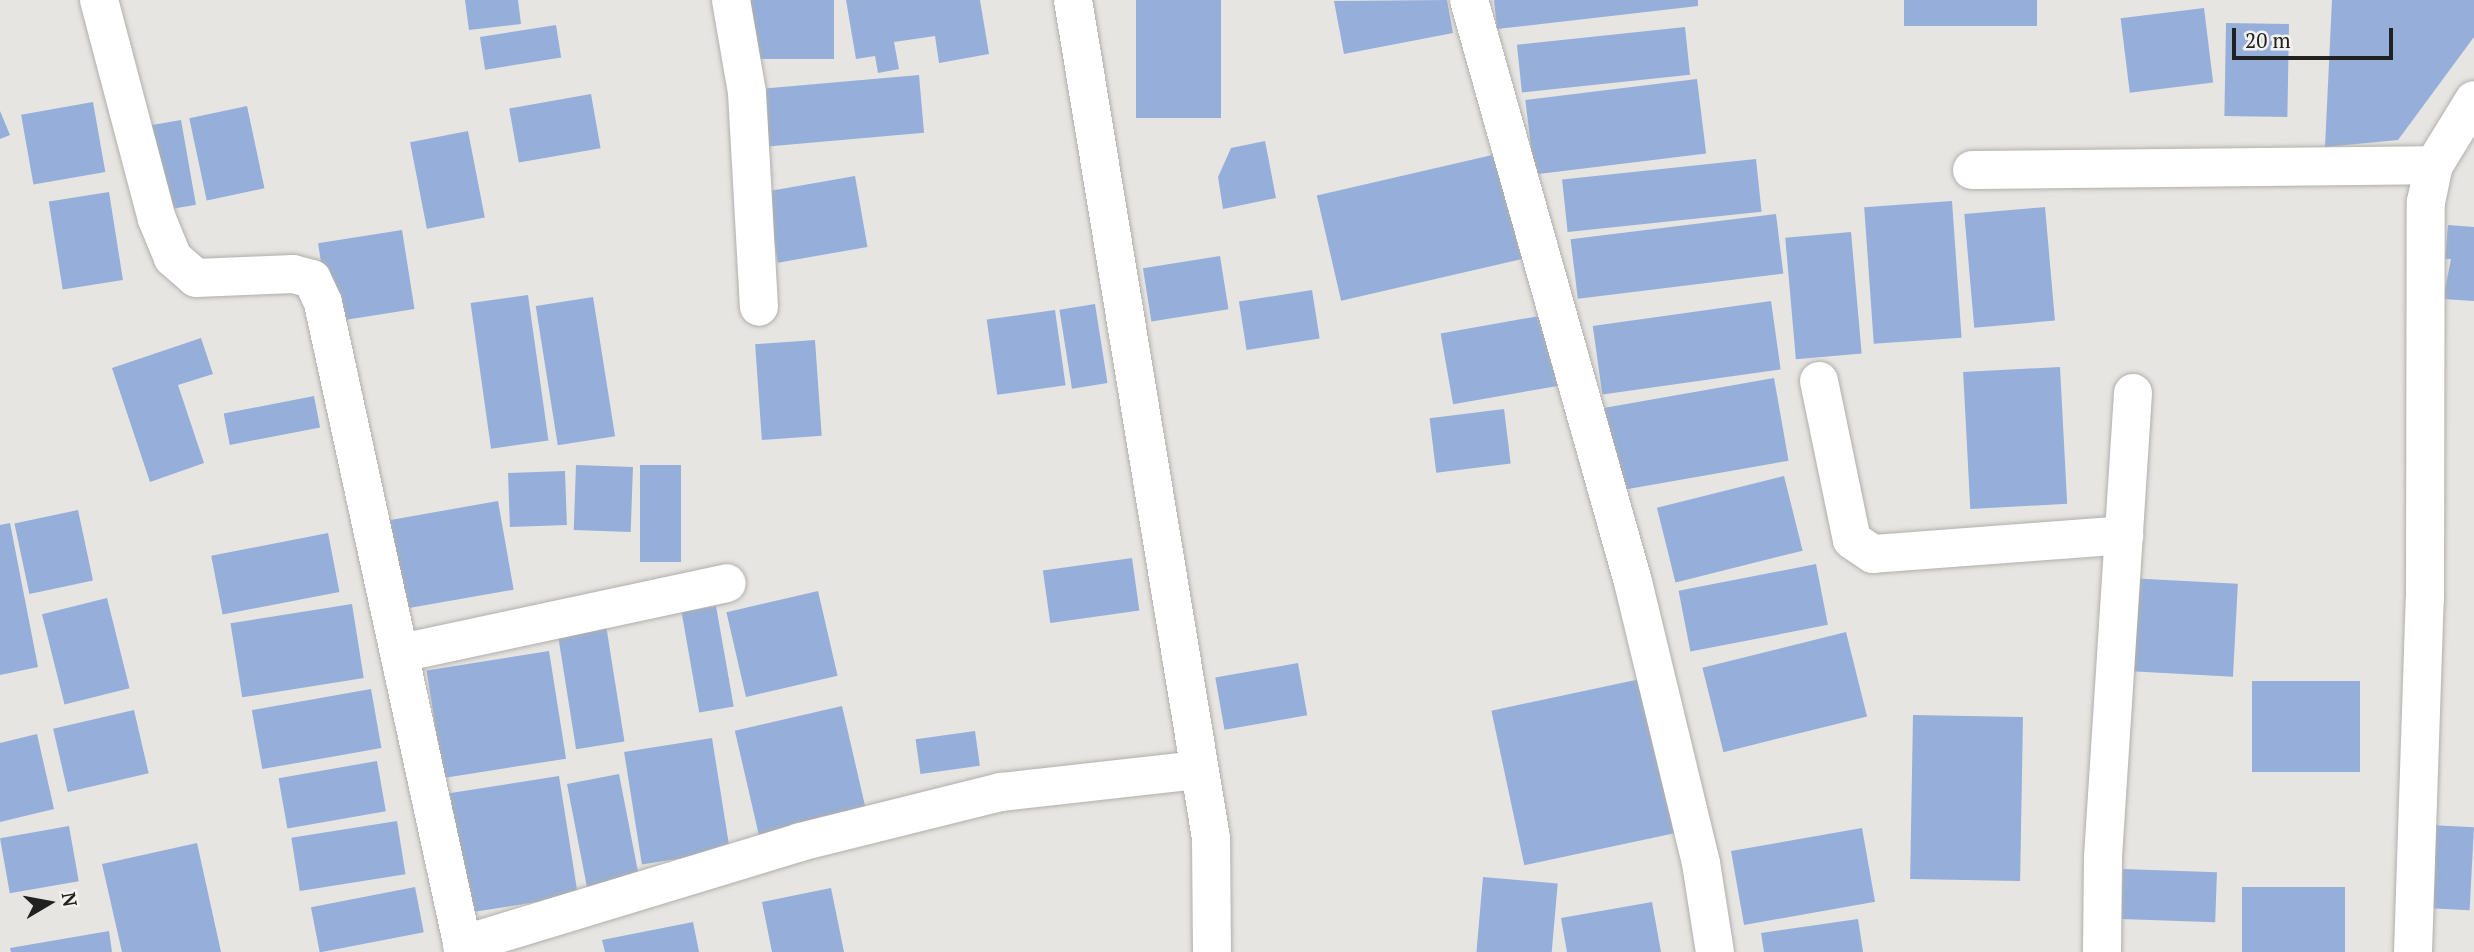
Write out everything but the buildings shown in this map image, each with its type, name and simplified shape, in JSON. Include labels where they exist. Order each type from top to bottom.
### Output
[{"type":"street","points":[[99,0],[157,219],[173,258],[196,278],[293,274],[312,279],[323,303],[463,949],[800,842],[1001,792],[1196,770]]},
{"type":"street","points":[[732,0],[747,93],[760,307]]},
{"type":"street","points":[[1073,0],[1196,770],[1211,838],[1212,952]]},
{"type":"street","points":[[1469,0],[1633,582],[1701,863],[1716,952]]},
{"type":"street","points":[[2413,952],[2425,599],[2426,202],[2434,165],[2474,100]]},
{"type":"street","points":[[1972,170],[2434,165]]},
{"type":"street","points":[[1819,382],[1852,541],[1873,554],[2124,535]]},
{"type":"street","points":[[2102,952],[2133,393]]},
{"type":"street","points":[[401,653],[727,583]]}]
